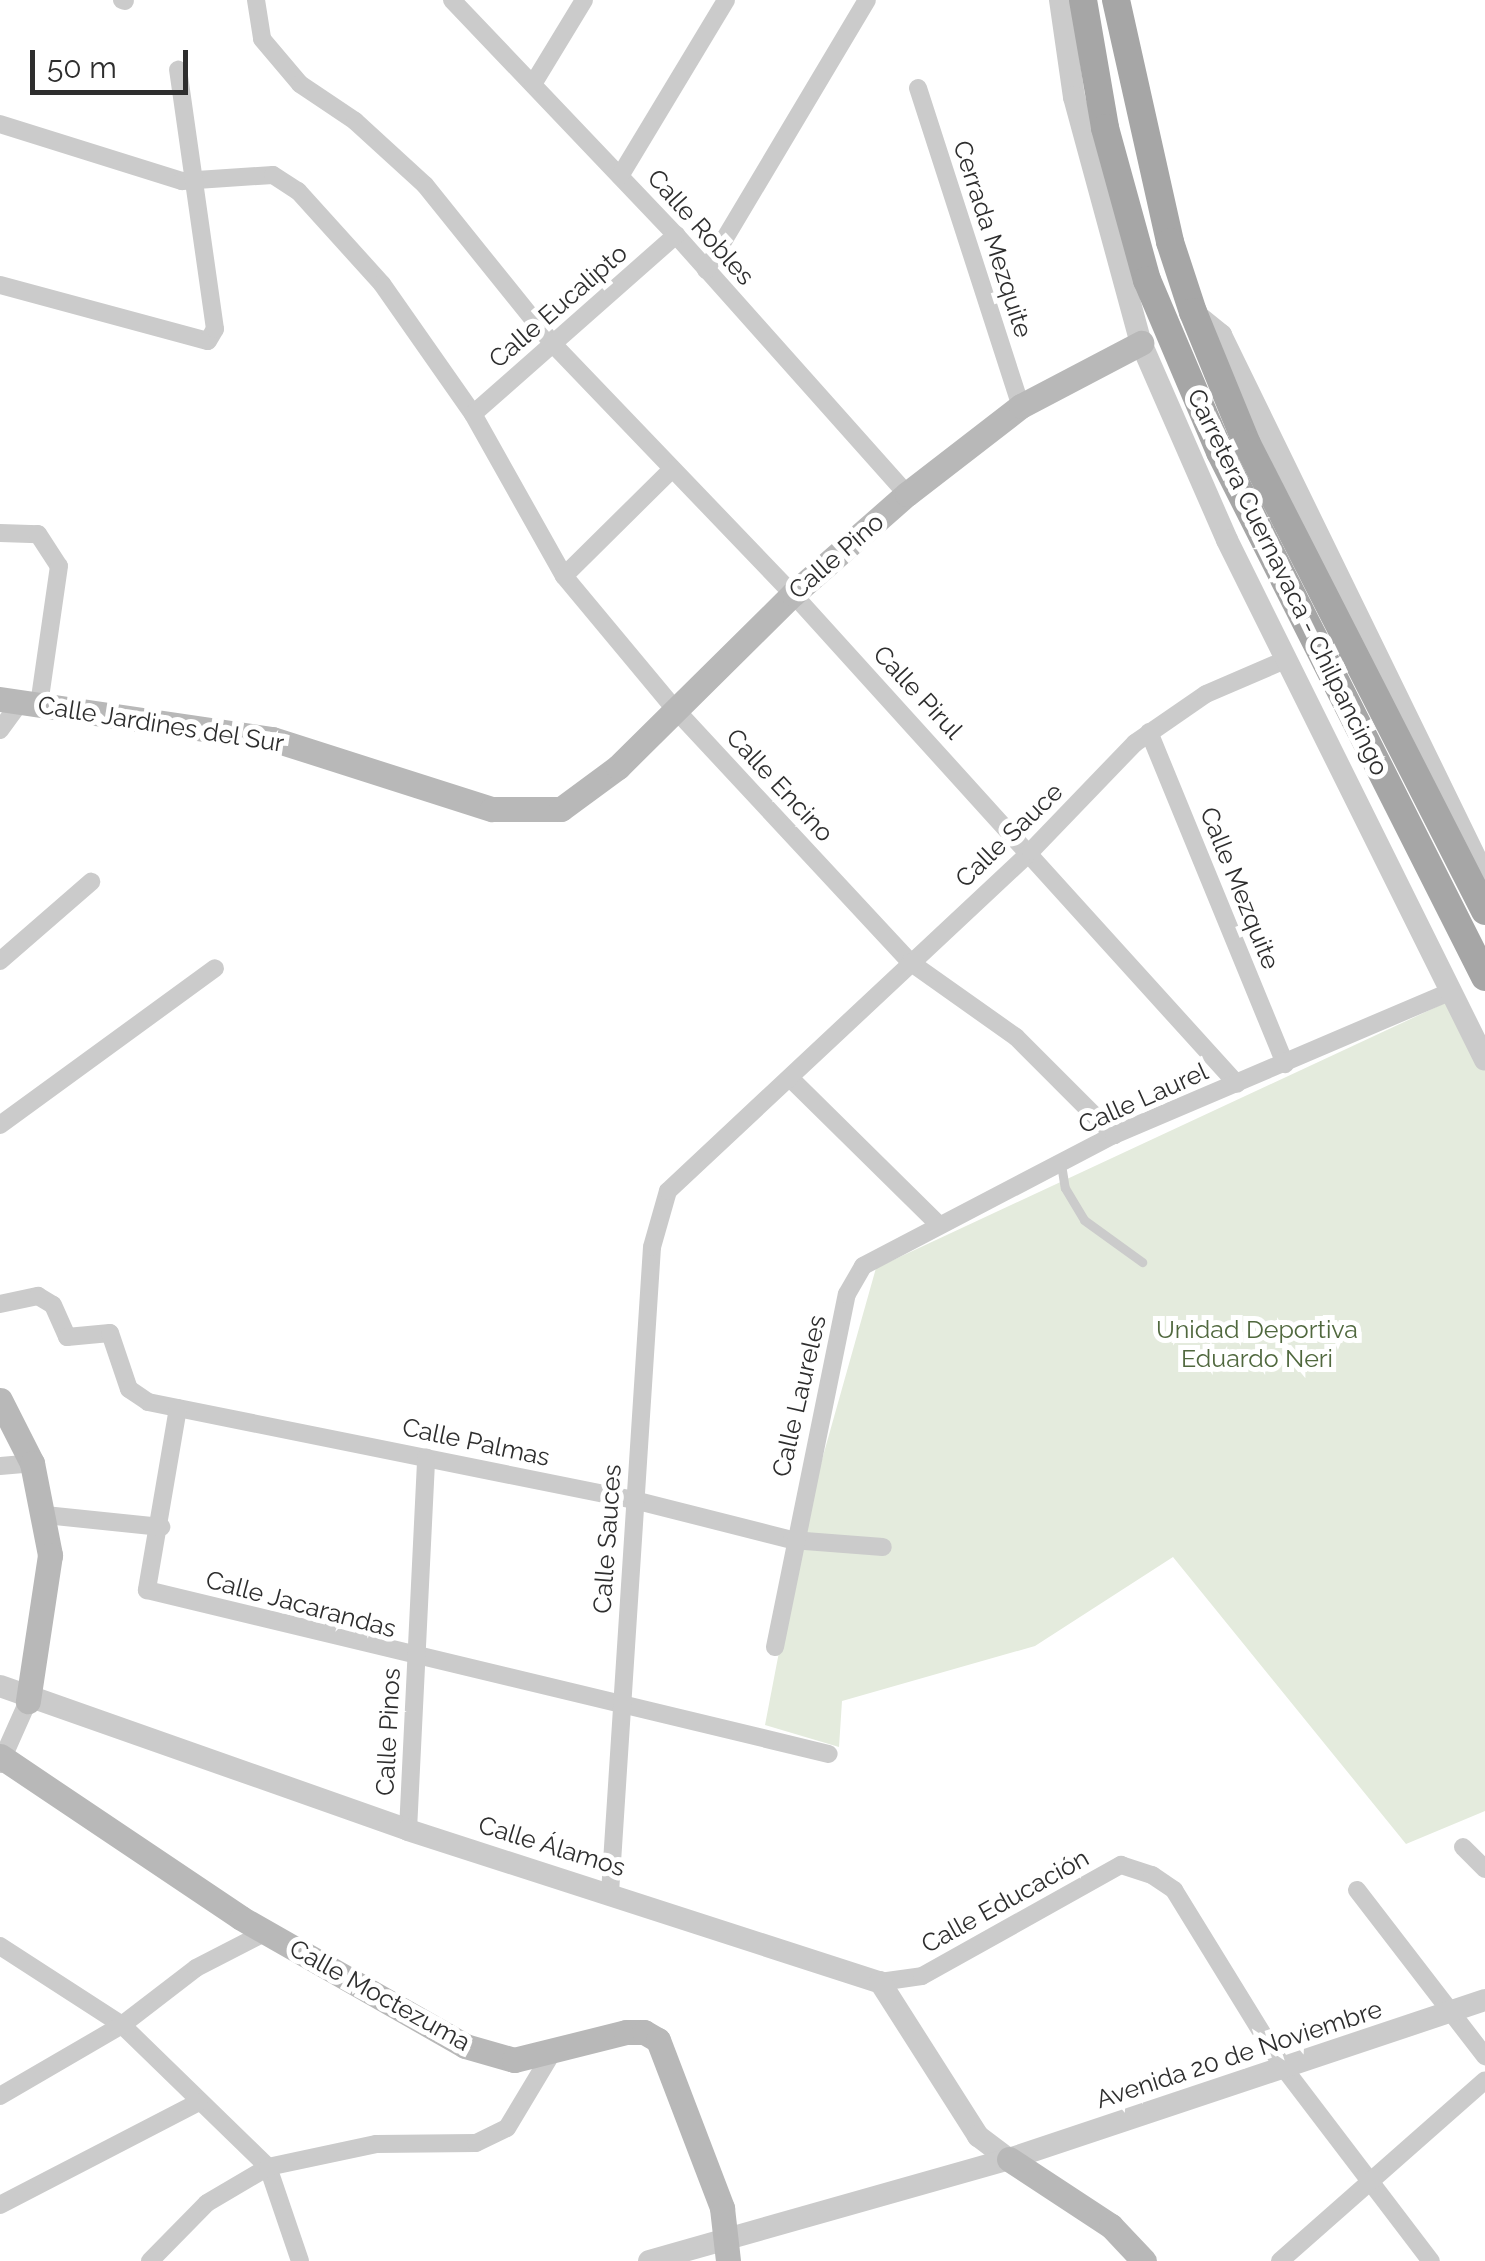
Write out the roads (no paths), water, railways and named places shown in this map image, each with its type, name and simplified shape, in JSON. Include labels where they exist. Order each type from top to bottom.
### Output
[{"type":"main road","name":"Carretera Cuernavaca - Chilpancingo","points":[[1083,0],[1105,128],[1148,280],[1220,452],[1485,977]]},
{"type":"main road","name":"Carretera Cuernavaca - Chilpancingo","points":[[1116,0],[1170,242],[1193,312],[1247,444],[1485,911]]},
{"type":"main road","name":"Calle Pino","points":[[562,809],[618,767],[792,594],[907,494],[1021,406],[1141,342]]},
{"type":"main road","name":"Calle Jardines del Sur","points":[[20,701],[272,739],[492,809],[562,809]]},
{"type":"main road","points":[[0,1400],[32,1463],[50,1555],[28,1700]]},
{"type":"main road","name":"Calle Moctezuma","points":[[2,1760],[266,1932],[464,2046],[514,2060],[626,2032],[658,2040],[688,2108],[729,2249]]},
{"type":"main road","points":[[1010,2159],[1110,2226],[1144,2261]]},
{"type":"street","name":"Calle Pirul","points":[[256,0],[262,39],[287,69],[425,185],[552,344],[1031,851],[1237,1084]]},
{"type":"street","name":"Calle Robles","points":[[452,0],[676,235],[907,494]]},
{"type":"street","points":[[533,84],[584,0]]},
{"type":"street","points":[[620,176],[726,0]]},
{"type":"street","points":[[706,270],[867,0]]},
{"type":"street","points":[[1060,0],[1074,96],[1141,342],[1285,660],[1485,1060]]},
{"type":"street","points":[[0,284],[208,341],[215,330],[188,180],[178,70]]},
{"type":"street","name":"Cerrada Mezquite","points":[[918,88],[1021,406]]},
{"type":"street","name":"Calle Encino","points":[[0,124],[188,180],[272,176],[298,192],[382,284],[472,414],[564,576],[674,708],[910,962],[1016,1037],[1114,1135]]},
{"type":"street","name":"Calle Eucalipto","points":[[472,414],[676,235]]},
{"type":"street","points":[[1193,312],[1220,336],[1485,876]]},
{"type":"street","points":[[564,576],[672,469]]},
{"type":"street","points":[[0,533],[38,534],[59,566],[20,701],[0,730]]},
{"type":"street","name":"Calle Sauce","points":[[668,1191],[791,1080],[910,962],[1031,851],[1149,732],[1206,694],[1285,660]]},
{"type":"street","name":"Calle Mezquite","points":[[1149,732],[1285,1064]]},
{"type":"street","points":[[0,961],[91,882]]},
{"type":"street","points":[[0,1125],[215,968]]},
{"type":"street","name":"Calle Laurel","points":[[863,1266],[936,1224],[1114,1135],[1451,991]]},
{"type":"street","points":[[791,1080],[936,1224]]},
{"type":"street","name":"Calle Sauces","points":[[610,1892],[652,1247],[668,1191]]},
{"type":"street","name":"Calle Laureles","points":[[775,1647],[792,1540],[848,1294],[863,1266]]},
{"type":"street","name":"Calle Palmas","points":[[0,1304],[38,1296],[52,1305],[66,1337],[110,1334],[130,1389],[148,1402],[634,1500],[792,1540],[883,1547]]},
{"type":"street","points":[[45,1515],[162,1528],[178,1408]]},
{"type":"street","name":"Calle Pinos","points":[[408,1830],[426,1457]]},
{"type":"street","points":[[0,1466],[32,1463]]},
{"type":"street","name":"Calle Jacarandas","points":[[162,1528],[146,1590],[416,1660],[830,1754]]},
{"type":"street","name":"Calle Álamos","points":[[0,1686],[28,1700],[408,1830],[880,1982]]},
{"type":"street","points":[[2,1760],[28,1700]]},
{"type":"street","points":[[1463,1847],[1485,1869]]},
{"type":"street","name":"Calle Educación","points":[[880,1982],[922,1976],[1122,1865],[1152,1875],[1174,1890],[1283,2068]]},
{"type":"street","points":[[1356,1890],[1448,2014],[1485,2056]]},
{"type":"street","points":[[0,2096],[122,2025],[196,1968],[266,1932]]},
{"type":"street","points":[[0,1946],[122,2025],[268,2167],[300,2261]]},
{"type":"street","points":[[880,1982],[978,2136],[1010,2159]]},
{"type":"street","name":"Avenida 20 de Noviembre","points":[[649,2261],[729,2249],[1485,2000]]},
{"type":"street","points":[[150,2261],[207,2202],[268,2167],[376,2144],[476,2143],[508,2128],[552,2053]]},
{"type":"street","points":[[1283,2068],[1430,2261]]},
{"type":"street","points":[[1280,2261],[1485,2080]]},
{"type":"street","points":[[0,2206],[199,2102]]},
{"type":"lane","points":[[1062,1164],[1065,1188],[1084,1220],[1142,1262]]},
{"type":"park label","name":"Unidad Deportiva Eduardo Neri","points":[[1257,1344]]}]
